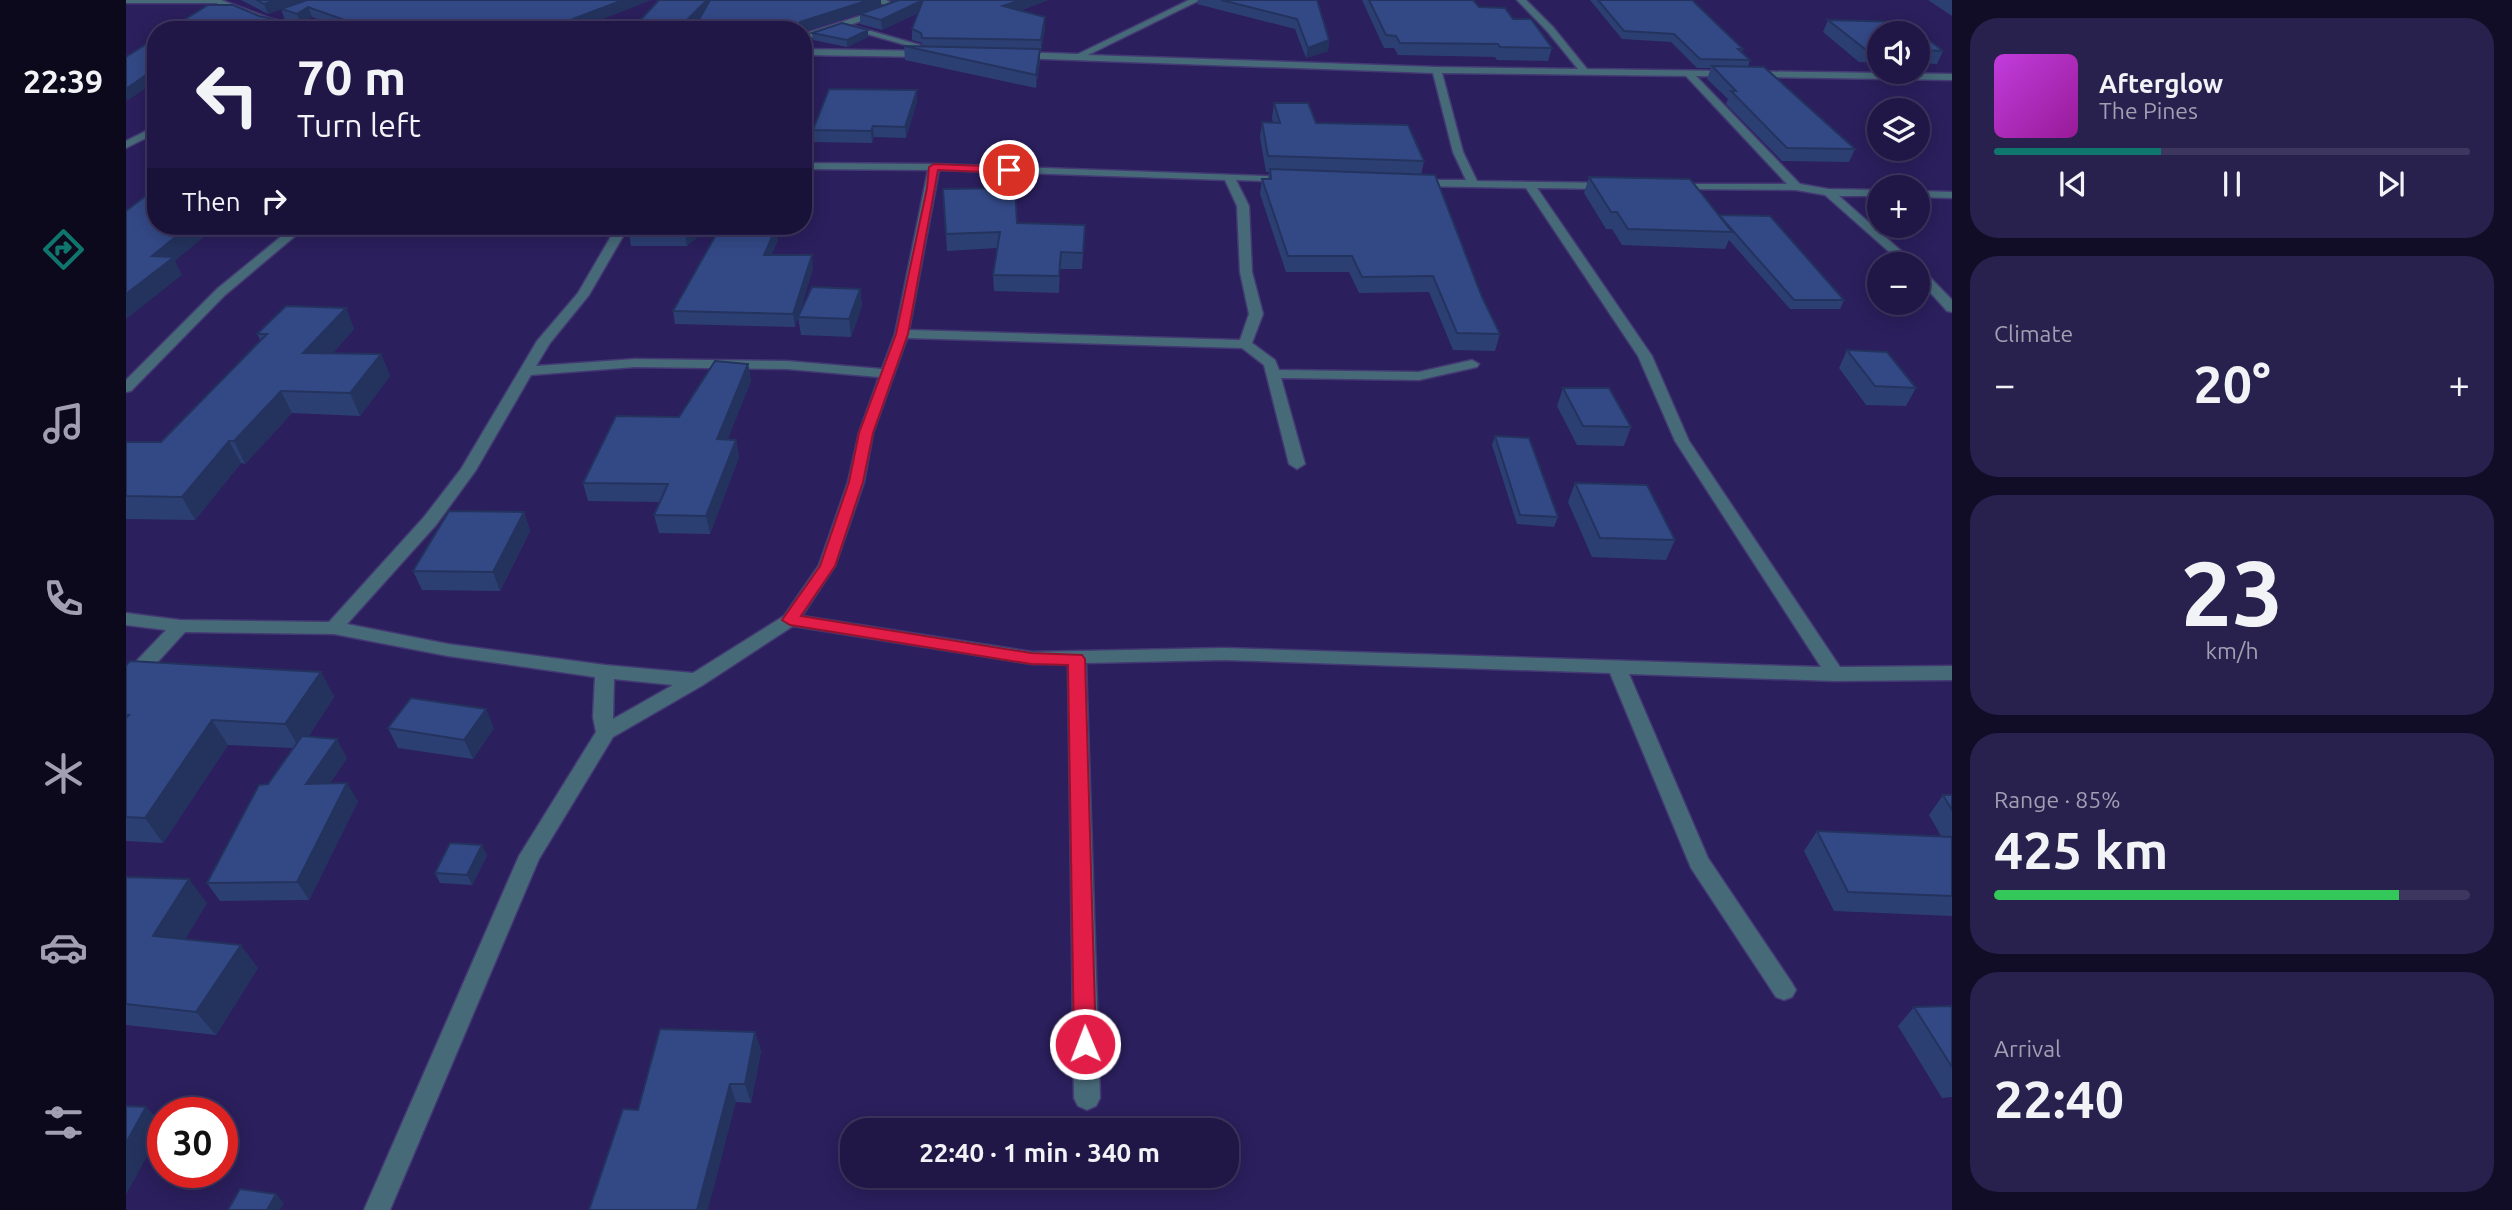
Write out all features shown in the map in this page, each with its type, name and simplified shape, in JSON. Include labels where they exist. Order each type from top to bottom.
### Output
[{"type":"street","points":[[127,1],[215,0],[270,21]]},
{"type":"street","points":[[879,0],[896,7]]},
{"type":"street","points":[[1076,57],[1196,0]]},
{"type":"street","points":[[1521,0],[1550,29],[1584,71]]},
{"type":"street","points":[[812,34],[906,3]]},
{"type":"street","points":[[266,20],[286,12]]},
{"type":"street","points":[[812,52],[940,54],[842,24]]},
{"type":"street","points":[[1008,55],[1437,70],[1952,77]]},
{"type":"street","points":[[1437,70],[1458,152],[1474,185]]},
{"type":"street","points":[[1688,73],[1796,187]]},
{"type":"street","points":[[128,143],[147,134]]},
{"type":"street","points":[[128,143],[147,143]]},
{"type":"street","points":[[812,166],[934,167],[1297,180]]},
{"type":"street","points":[[377,1210],[530,856],[606,732],[696,680],[790,620],[827,566],[856,482],[866,433],[902,334],[934,167]]},
{"type":"street","points":[[1229,178],[1243,206],[1246,272],[1256,314],[1245,344]]},
{"type":"street","points":[[1406,183],[1623,187]]},
{"type":"street","points":[[1530,186],[1645,356],[1682,441],[1835,674]]},
{"type":"street","points":[[1663,187],[1796,187],[1867,192]]},
{"type":"street","points":[[1828,191],[1897,252]]},
{"type":"street","points":[[1930,194],[1952,195]]},
{"type":"street","points":[[126,388],[221,292],[289,235]]},
{"type":"street","points":[[334,628],[430,521],[468,470],[544,341],[583,295],[618,235]]},
{"type":"street","points":[[1930,285],[1952,308]]},
{"type":"street","points":[[902,334],[1245,344],[1270,363],[1297,464]]},
{"type":"street","points":[[527,371],[635,363],[787,365],[887,374]]},
{"type":"street","points":[[1272,374],[1419,376],[1472,364]]},
{"type":"street","points":[[126,619],[180,626],[334,628],[448,650],[605,672],[696,680]]},
{"type":"street","points":[[790,620],[1031,658],[1224,654],[1835,674],[1952,673]]},
{"type":"street","points":[[126,684],[180,626]]},
{"type":"street","points":[[1076,659],[1087,1098]]},
{"type":"street","points":[[1616,667],[1699,862],[1784,989]]},
{"type":"street","points":[[605,672],[603,717],[606,732]]},
{"type":"building","points":[[257,0],[275,0],[264,4]]},
{"type":"building","points":[[307,0],[623,0],[568,21],[347,21],[308,7],[297,14],[281,9]]},
{"type":"building","points":[[659,0],[707,0],[686,21],[639,21]]},
{"type":"building","points":[[710,0],[869,0],[803,21],[698,21]]},
{"type":"building","points":[[899,0],[923,0],[881,20],[860,14]]},
{"type":"building","points":[[923,0],[1021,0],[1003,6],[1045,17],[1041,40],[922,38],[921,33],[912,29]]},
{"type":"building","points":[[1221,0],[1317,0],[1329,40],[1308,48],[1297,19]]},
{"type":"building","points":[[1369,0],[1473,0],[1479,7],[1505,8],[1513,19],[1531,19],[1552,48],[1500,47],[1498,44],[1400,43],[1396,36],[1386,35]]},
{"type":"building","points":[[1598,0],[1692,0],[1743,49],[1738,49],[1750,60],[1700,59],[1674,34],[1624,31]]},
{"type":"building","points":[[208,5],[233,5],[259,16],[282,21],[182,21]]},
{"type":"building","points":[[1828,20],[1867,21],[1865,49]]},
{"type":"building","points":[[842,23],[868,30],[847,40],[812,33]]},
{"type":"building","points":[[1930,41],[1943,51],[1930,50]]},
{"type":"building","points":[[147,44],[147,74],[126,89],[126,57]]},
{"type":"building","points":[[904,46],[1040,49],[1036,75]]},
{"type":"building","points":[[1712,66],[1764,67],[1855,149],[1787,148],[1731,91],[1736,91]]},
{"type":"building","points":[[829,89],[917,90],[905,127],[873,126],[871,131],[813,130]]},
{"type":"building","points":[[1274,103],[1308,103],[1316,123],[1408,125],[1424,161],[1268,156],[1262,122],[1280,123]]},
{"type":"building","points":[[1270,169],[1435,175],[1482,297],[1500,334],[1457,333],[1433,276],[1362,277],[1352,256],[1288,256],[1262,179],[1271,179]]},
{"type":"building","points":[[1589,177],[1690,179],[1732,232],[1628,229],[1617,212],[1611,212]]},
{"type":"building","points":[[1015,188],[1017,223],[1085,225],[1083,253],[1061,252],[1059,276],[993,275],[1000,232],[946,234],[943,189]]},
{"type":"building","points":[[147,195],[147,235],[178,235],[152,256],[174,257],[126,294],[126,211]]},
{"type":"building","points":[[1719,215],[1770,216],[1844,300],[1794,300]]},
{"type":"building","points":[[716,235],[773,235],[764,255],[812,255],[793,314],[673,311]]},
{"type":"building","points":[[812,287],[860,289],[849,319],[798,317]]},
{"type":"building","points":[[286,306],[346,308],[303,353],[381,354],[350,393],[281,391],[234,441],[229,441],[182,497],[126,496],[126,442],[161,442],[267,334],[257,334]]},
{"type":"building","points":[[1847,350],[1887,352],[1916,388],[1875,386]]},
{"type":"building","points":[[715,361],[748,364],[717,439],[736,440],[706,516],[654,515],[668,484],[583,483],[616,416],[679,417]]},
{"type":"building","points":[[1563,388],[1609,388],[1631,427],[1583,426]]},
{"type":"building","points":[[1495,436],[1529,438],[1558,517],[1520,515]]},
{"type":"building","points":[[1575,483],[1647,485],[1675,540],[1600,538]]},
{"type":"building","points":[[449,511],[524,512],[493,572],[413,571]]},
{"type":"building","points":[[130,661],[321,672],[285,724],[212,720],[145,818],[126,817],[126,718],[129,715],[126,715],[126,666]]},
{"type":"building","points":[[411,698],[486,709],[464,740],[388,728]]},
{"type":"building","points":[[302,736],[337,739],[306,784],[347,783],[297,882],[207,883],[259,785],[268,784]]},
{"type":"building","points":[[1943,795],[1952,795],[1952,810]]},
{"type":"building","points":[[1817,831],[1952,837],[1952,896],[1848,892]]},
{"type":"building","points":[[450,843],[482,845],[467,875],[435,873]]},
{"type":"building","points":[[126,877],[189,879],[153,936],[241,945],[196,1012],[126,1004]]},
{"type":"building","points":[[1952,1006],[1952,1067],[1914,1007]]},
{"type":"building","points":[[660,1029],[755,1032],[745,1084],[730,1084],[697,1210],[589,1210],[623,1109],[638,1110]]},
{"type":"building","points":[[126,1106],[146,1107],[126,1143]]},
{"type":"building","points":[[240,1189],[276,1194],[267,1210],[228,1210]]},
{"type":"route","points":[[1009,170],[934,167],[902,334],[866,433],[856,482],[827,566],[790,620],[1031,658],[1076,659],[1085,1044]]}]
